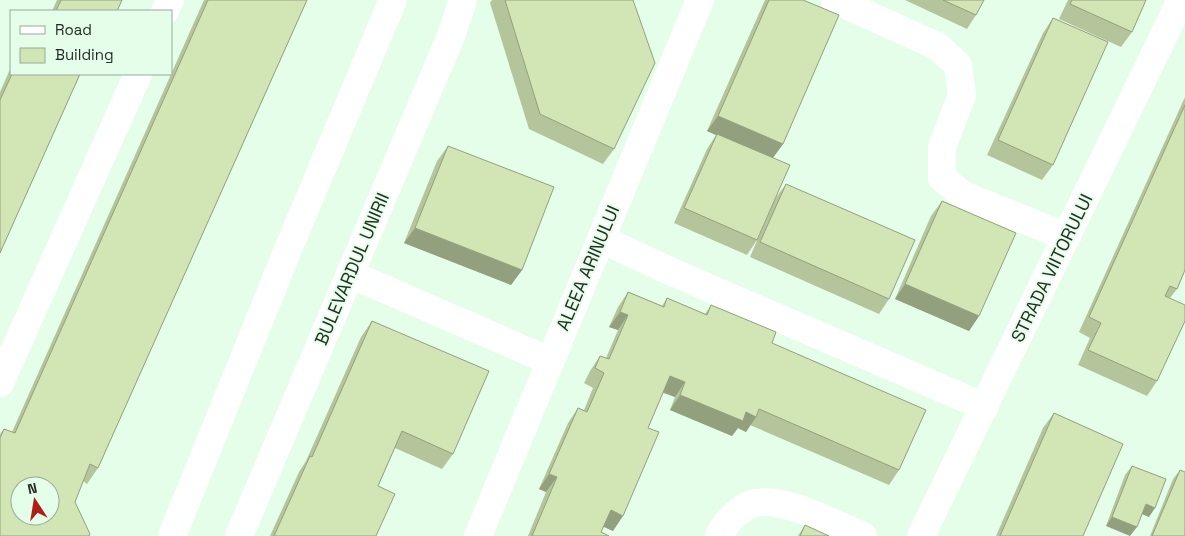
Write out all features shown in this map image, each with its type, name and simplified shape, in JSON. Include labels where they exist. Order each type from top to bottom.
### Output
[{"type":"street","points":[[172,536],[289,247],[393,0]]},
{"type":"street","name":"BULEVARDUL UNIRII","points":[[239,536],[447,45],[463,0]]},
{"type":"street","name":"ALEEA ARINULUI","points":[[478,536],[700,0]]},
{"type":"street","points":[[835,0],[937,46],[958,65],[962,95],[942,147],[942,178],[963,195],[1067,237]]},
{"type":"street","name":"STRADA VIITORULUI","points":[[921,536],[1182,0]]},
{"type":"street","points":[[0,383],[138,75]]},
{"type":"street","points":[[601,239],[672,272],[985,407]]},
{"type":"street","points":[[350,274],[550,361]]},
{"type":"street","points":[[718,536],[736,511],[760,501],[786,505],[863,536]]},
{"type":"building","points":[[61,0],[122,0],[117,10],[56,10]]},
{"type":"building","points":[[208,0],[307,0],[98,468],[90,464],[75,502],[90,534],[89,536],[0,536],[0,438],[4,429],[15,433]]},
{"type":"building","points":[[505,0],[633,0],[655,63],[614,149],[540,114]]},
{"type":"building","points":[[769,0],[803,0],[839,15],[783,144],[718,116]]},
{"type":"building","points":[[943,0],[984,0],[976,15]]},
{"type":"building","points":[[1072,0],[1146,0],[1132,32],[1070,4]]},
{"type":"building","points":[[1053,18],[1108,42],[1053,165],[998,140]]},
{"type":"building","points":[[12,75],[80,75],[0,253],[0,100]]},
{"type":"building","points":[[1185,105],[1185,270],[1177,289],[1170,286],[1165,296],[1185,305],[1185,321],[1157,381],[1088,350],[1101,323],[1089,317]]},
{"type":"building","points":[[717,134],[790,165],[757,240],[684,208]]},
{"type":"building","points":[[448,146],[554,187],[522,270],[415,228]]},
{"type":"building","points":[[786,184],[915,240],[889,299],[760,242]]},
{"type":"building","points":[[942,201],[1016,233],[979,316],[905,284]]},
{"type":"building","points":[[628,292],[664,307],[667,298],[707,315],[711,305],[776,332],[772,343],[926,410],[899,470],[759,409],[756,417],[746,412],[743,421],[680,395],[685,382],[670,376],[648,428],[659,432],[623,516],[611,510],[601,532],[609,536],[532,536],[557,477],[549,474],[578,408],[587,412],[604,373],[595,368],[600,356],[609,359],[628,315],[620,312]]},
{"type":"building","points":[[372,321],[489,371],[453,454],[402,431],[378,486],[395,494],[376,536],[274,536],[310,456],[312,457]]},
{"type":"building","points":[[1054,413],[1123,444],[1083,536],[1000,536]]},
{"type":"building","points":[[1132,466],[1166,479],[1155,508],[1146,504],[1137,527],[1112,517]]},
{"type":"building","points":[[1180,470],[1185,472],[1185,536],[1152,536]]},
{"type":"building","points":[[805,525],[829,536],[800,536]]}]
